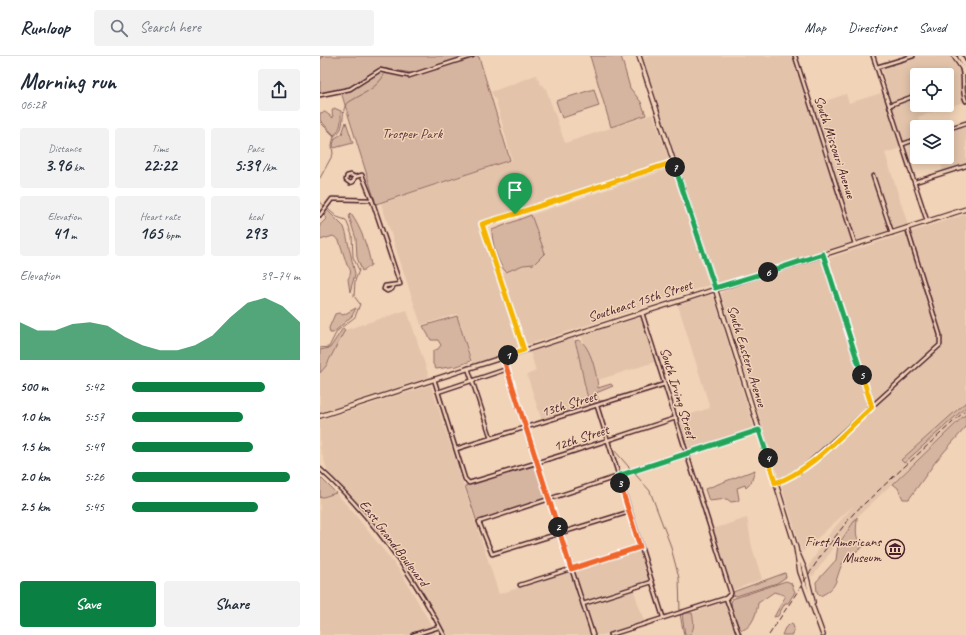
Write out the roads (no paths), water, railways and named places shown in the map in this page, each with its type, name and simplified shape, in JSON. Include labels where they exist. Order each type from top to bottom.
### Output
[{"type":"highway","points":[[960,56],[964,69]]},
{"type":"main road","name":"South Eastern Avenue","points":[[639,56],[715,288],[796,548],[800,572],[815,608],[823,635]]},
{"type":"main road","points":[[954,56],[966,74]]},
{"type":"main road","name":"Southeast 15th Street","points":[[320,416],[642,313],[715,288],[966,209]]},
{"type":"street","points":[[320,95],[350,89],[376,71],[384,70],[404,75],[413,75],[472,56]]},
{"type":"street","name":"South Missouri Avenue","points":[[795,56],[855,244]]},
{"type":"street","points":[[874,56],[927,221]]},
{"type":"street","points":[[877,67],[913,56]]},
{"type":"street","points":[[964,69],[964,95],[966,101]]},
{"type":"street","points":[[890,105],[910,98]]},
{"type":"street","points":[[954,126],[966,122]]},
{"type":"street","points":[[903,144],[910,142]]},
{"type":"street","points":[[524,350],[482,224],[674,162]]},
{"type":"street","points":[[915,182],[966,166]]},
{"type":"street","points":[[355,177],[362,175],[372,200],[400,284],[393,286]]},
{"type":"street","points":[[873,176],[892,232]]},
{"type":"street","points":[[320,216],[330,200],[372,200]]},
{"type":"street","points":[[775,483],[789,478],[800,471],[936,350],[941,342],[939,330],[907,228]]},
{"type":"street","points":[[823,254],[872,407]]},
{"type":"street","name":"South Irving Street","points":[[642,313],[731,593],[726,598]]},
{"type":"street","points":[[503,357],[593,635]]},
{"type":"street","points":[[468,368],[491,438]]},
{"type":"street","points":[[438,392],[507,369]]},
{"type":"street","points":[[434,379],[456,449]]},
{"type":"street","name":"13th Street","points":[[456,449],[526,427],[551,421],[665,384]]},
{"type":"street","points":[[597,406],[663,617]]},
{"type":"street","name":"12th Street","points":[[456,449],[465,479],[469,483],[537,463],[676,418]]},
{"type":"street","points":[[629,512],[492,554],[479,522],[759,430]]},
{"type":"street","name":"East Grand Boulevard","points":[[320,469],[358,508],[385,542],[415,585],[444,635]]},
{"type":"street","points":[[520,585],[640,547]]},
{"type":"street","points":[[582,604],[652,582]]},
{"type":"street","points":[[610,635],[726,598],[739,635]]},
{"type":"street","points":[[413,635],[439,627]]},
{"type":"waterway","points":[[320,60],[323,56]]},
{"type":"waterway","points":[[334,136],[341,130],[346,104],[368,91],[382,79],[385,73]]},
{"type":"waterway","points":[[320,122],[334,136],[332,145],[333,154],[320,178]]},
{"type":"waterway","points":[[320,202],[337,217],[346,220],[352,235],[353,257],[359,270],[355,281],[354,296],[360,304],[355,317],[337,331],[329,347],[320,348]]},
{"type":"waterway","points":[[614,450],[650,491],[670,544],[679,578],[680,611]]},
{"type":"waterway","points":[[680,614],[684,635]]},
{"type":"railway","points":[[769,635],[824,551],[853,514],[966,410]]},
{"type":"place","name":"First Americans Museum","points":[[895,549]]},
{"type":"park label","name":"Trosper Park","points":[[412,133]]}]
